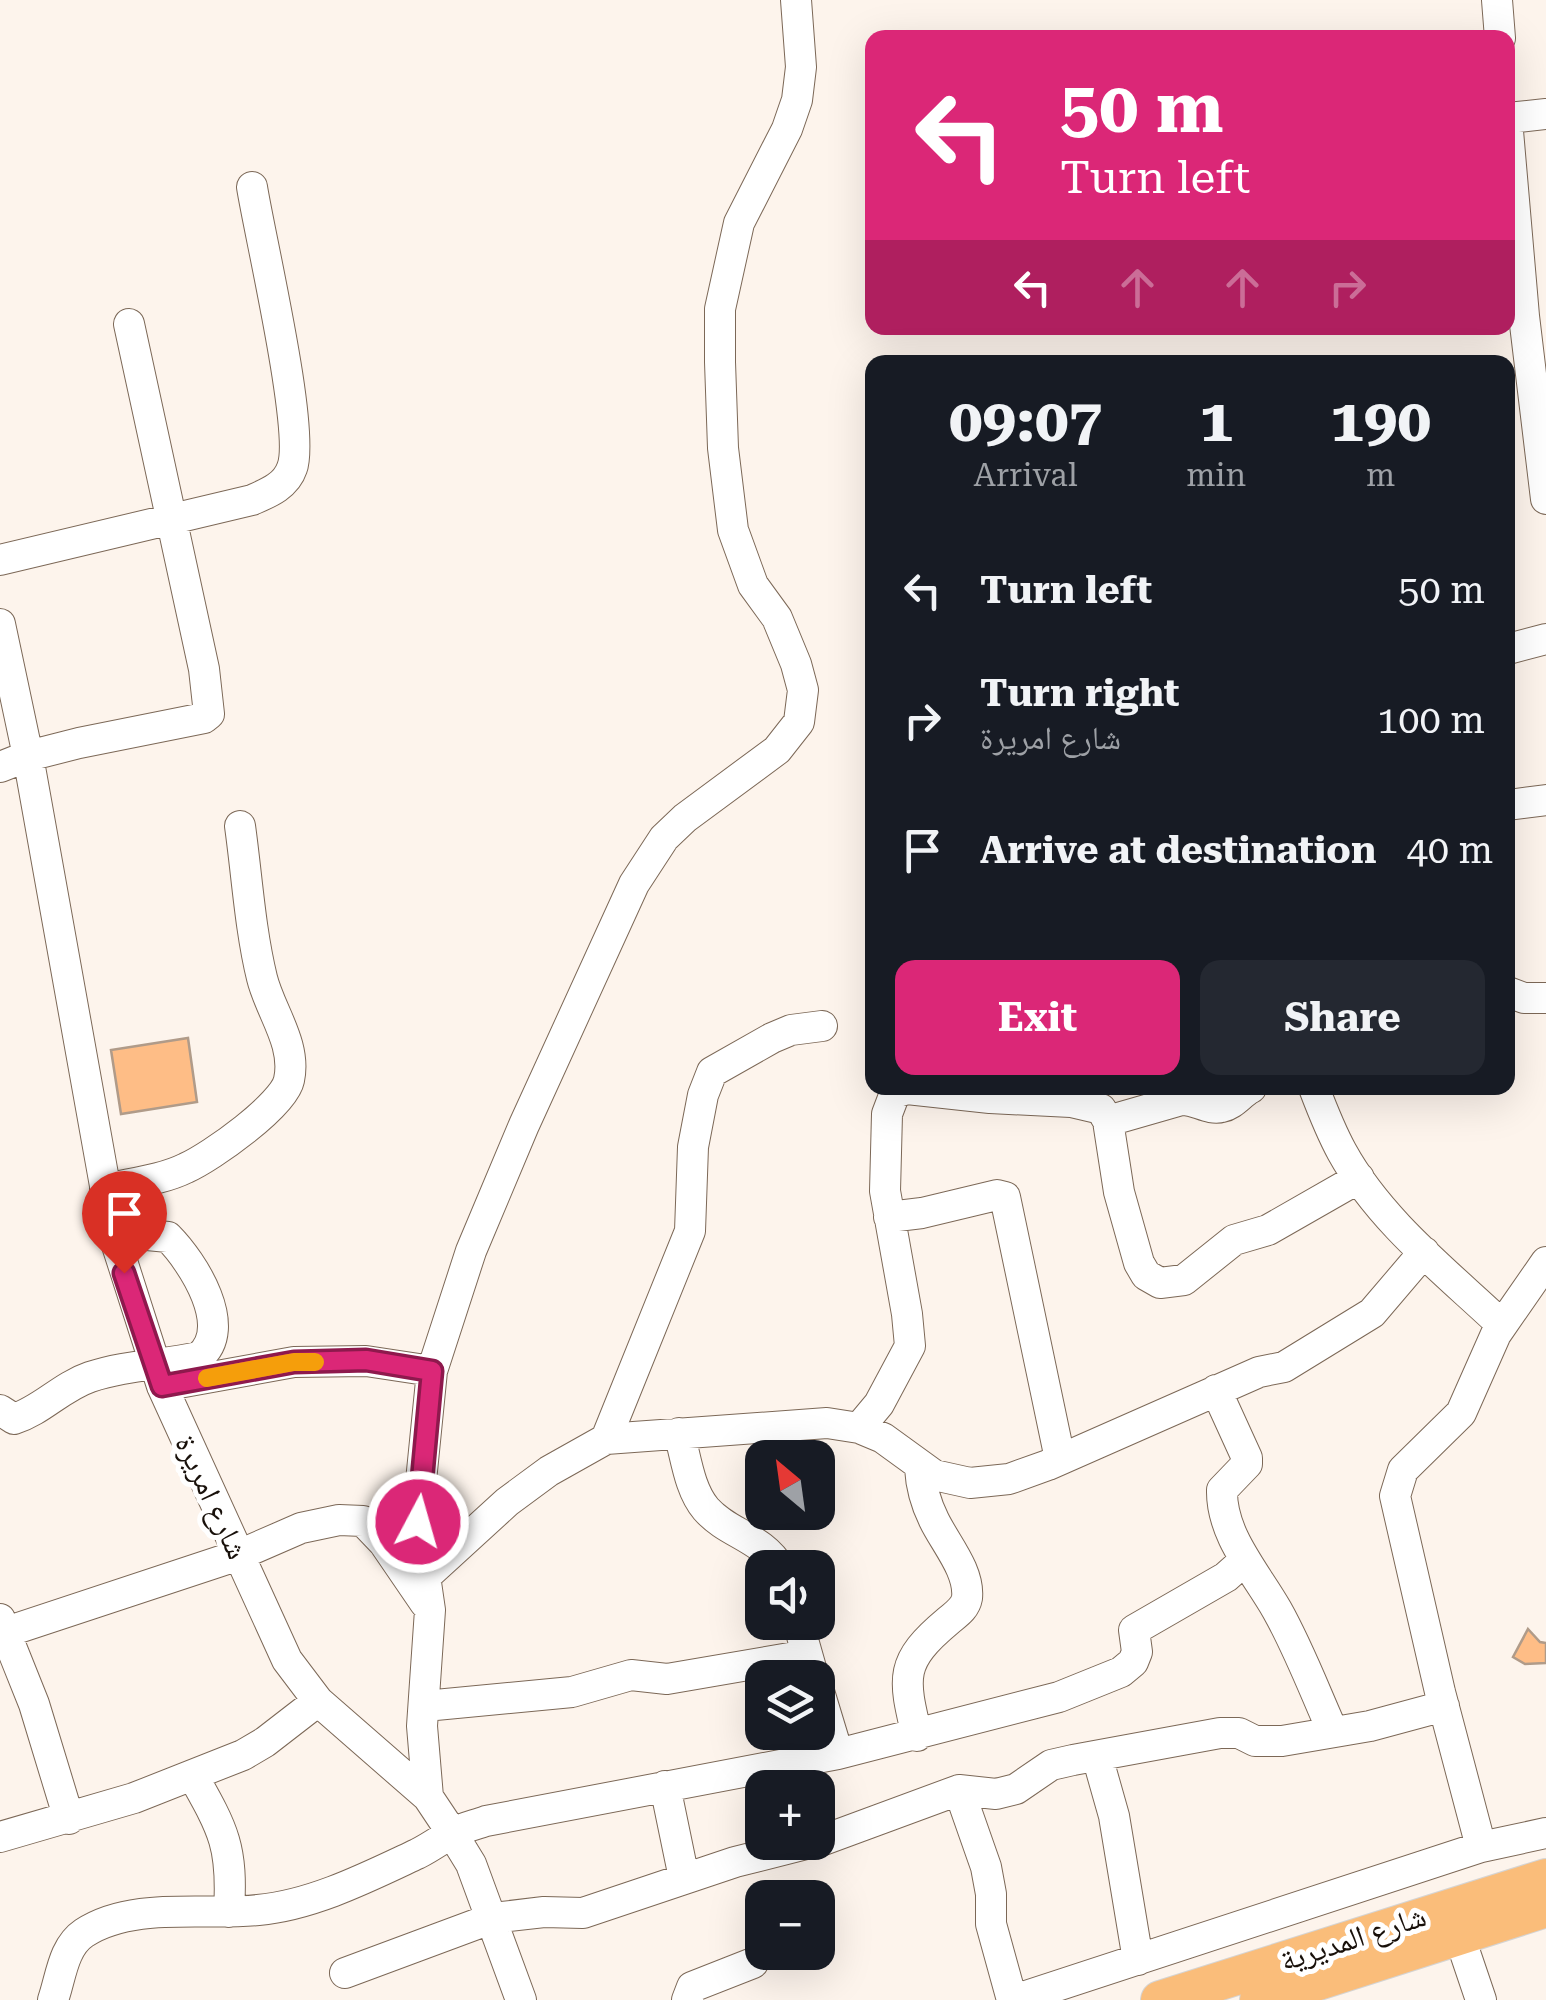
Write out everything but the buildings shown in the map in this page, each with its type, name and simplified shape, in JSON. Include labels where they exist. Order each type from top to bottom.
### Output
[{"type":"main road","name":"شارع المديرية","points":[[1160,2000],[1546,1878]]},
{"type":"main road","name":"شارع المديرية","points":[[1259,2000],[1546,1908]]},
{"type":"street","points":[[428,1797],[422,1751],[430,1610],[418,1522],[432,1371],[471,1250],[634,884],[664,838],[777,750],[799,722],[803,690],[796,664],[776,618],[753,585],[732,530],[720,362],[720,309],[739,223],[786,129],[796,100],[801,66],[796,0]]},
{"type":"street","points":[[1497,0],[1499,30]]},
{"type":"street","points":[[1515,117],[1546,114]]},
{"type":"street","points":[[1515,168],[1532,259],[1546,499]]},
{"type":"street","points":[[0,560],[252,500],[277,489],[292,469],[295,447],[290,397],[252,188]]},
{"type":"street","points":[[14,761],[209,714],[204,669],[129,324]]},
{"type":"street","name":"شارع امريرة","points":[[0,624],[14,761],[104,1189],[114,1236],[158,1374],[287,1660],[318,1701],[428,1797],[471,1864],[521,2000]]},
{"type":"street","points":[[1515,648],[1546,639]]},
{"type":"street","points":[[1515,803],[1546,800]]},
{"type":"street","points":[[104,1189],[184,1170],[207,1157],[282,1098],[290,1079],[280,1017],[261,970],[240,826]]},
{"type":"street","points":[[1515,995],[1546,998]]},
{"type":"street","points":[[606,1438],[690,1231],[690,1172],[703,1094],[712,1072],[772,1038],[792,1030],[822,1026]]},
{"type":"street","points":[[859,1428],[880,1404],[910,1346],[885,1191],[885,1133],[894,1095]]},
{"type":"street","points":[[962,1095],[1072,1102],[1101,1108],[1108,1121],[1119,1192],[1134,1248],[1146,1275],[1160,1283],[1184,1280],[1234,1240],[1268,1230],[1359,1178]]},
{"type":"street","points":[[1108,1121],[1181,1100],[1192,1099],[1222,1108],[1240,1095]]},
{"type":"street","points":[[1317,1095],[1342,1152],[1359,1178],[1424,1252],[1502,1324]]},
{"type":"street","points":[[889,1218],[997,1195],[1005,1197],[1060,1459]]},
{"type":"street","points":[[114,1236],[168,1236],[186,1256],[209,1306],[214,1336],[210,1348],[158,1374]]},
{"type":"street","points":[[426,1577],[507,1502],[606,1438],[808,1422],[859,1428],[883,1438],[920,1468],[946,1480],[970,1483],[1009,1479],[1259,1372],[1284,1367],[1372,1313],[1424,1252]]},
{"type":"street","points":[[1481,1847],[1444,1706],[1396,1487],[1403,1470],[1462,1413],[1502,1324],[1546,1262]]},
{"type":"street","points":[[0,1410],[14,1419],[33,1413],[55,1394],[88,1378],[366,1360],[432,1371]]},
{"type":"street","points":[[1216,1390],[1247,1458],[1247,1464],[1222,1490],[1228,1523],[1245,1560],[1278,1612],[1333,1732]]},
{"type":"street","points":[[679,1433],[694,1487],[704,1507],[768,1550]]},
{"type":"street","points":[[917,1736],[905,1680],[912,1657],[960,1611],[967,1595],[960,1568],[928,1508],[920,1468]]},
{"type":"street","points":[[69,1819],[34,1704],[2,1628],[239,1555],[301,1528],[339,1520],[362,1522],[384,1543],[430,1610]]},
{"type":"street","points":[[53,2000],[66,1953],[80,1935],[121,1918],[292,1904],[336,1890],[417,1854],[452,1833],[486,1821],[838,1754],[1059,1697],[1121,1672],[1133,1662],[1137,1652],[1134,1630],[1226,1577],[1245,1560]]},
{"type":"street","points":[[425,1706],[572,1692],[631,1675],[667,1679],[745,1672]]},
{"type":"street","points":[[0,1837],[69,1819],[193,1776],[266,1742],[318,1701]]},
{"type":"street","points":[[835,1835],[959,1790],[996,1794],[1016,1789],[1051,1765],[1220,1732],[1239,1733],[1255,1741],[1282,1740],[1370,1726],[1444,1706]]},
{"type":"street","points":[[835,1744],[838,1754]]},
{"type":"street","points":[[1097,1756],[1121,1851],[1138,1960]]},
{"type":"street","points":[[193,1776],[223,1829],[231,1872],[229,1912]]},
{"type":"street","points":[[664,1786],[684,1878]]},
{"type":"street","points":[[959,1790],[986,1867],[992,1924],[1013,2000],[1481,1847],[1546,1833]]},
{"type":"street","points":[[345,1972],[493,1918],[582,1912],[750,1860]]},
{"type":"street","points":[[1459,1935],[1481,2000]]},
{"type":"street","points":[[687,2000],[692,1987],[745,1966]]},
{"type":"slow traffic","points":[[207,1378],[294,1362],[315,1362]]},
{"type":"route","points":[[124,1273],[162,1386],[294,1362],[366,1360],[432,1371],[418,1522]]}]
